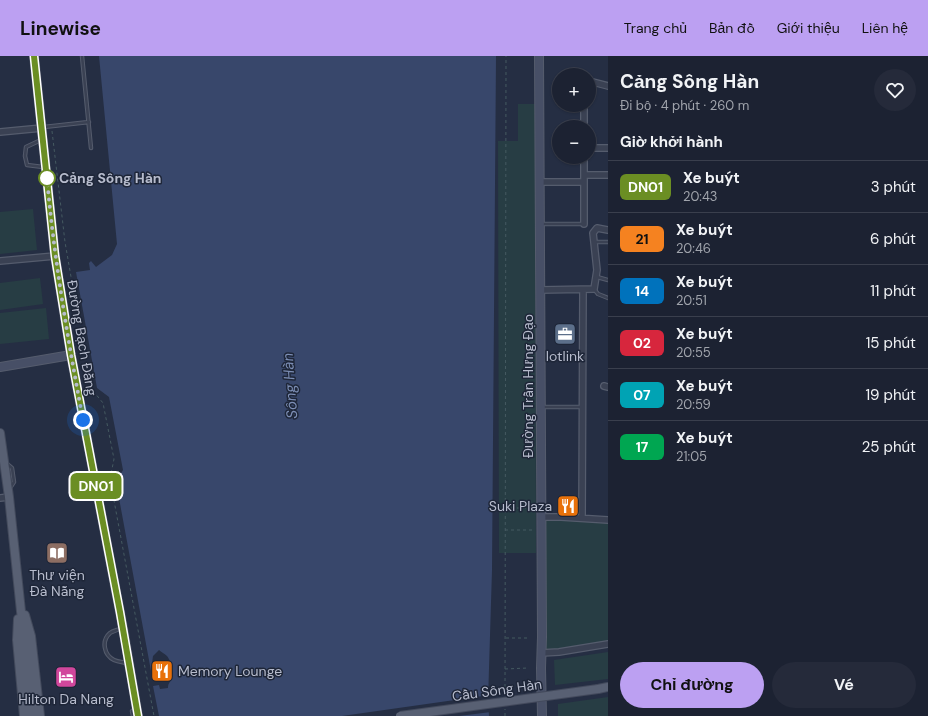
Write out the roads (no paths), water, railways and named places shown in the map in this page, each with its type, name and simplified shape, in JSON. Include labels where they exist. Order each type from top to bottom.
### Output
[{"type":"main road","name":"Đường Bạch Đằng","points":[[34,56],[55,256],[71,355],[123,628],[138,716]]},
{"type":"main road","name":"Đường Trần Hưng Đạo","points":[[539,56],[542,716]]},
{"type":"main road","points":[[0,368],[71,355]]},
{"type":"main road","points":[[0,433],[9,494],[32,716]]},
{"type":"main road","points":[[19,593],[17,640],[18,680],[24,716]]},
{"type":"main road","points":[[19,593],[32,636],[40,716]]},
{"type":"main road","name":"Cầu Sông Hàn","points":[[400,716],[608,688]]},
{"type":"street","points":[[596,83],[608,86]]},
{"type":"street","points":[[0,132],[42,128]]},
{"type":"street","points":[[596,148],[608,148]]},
{"type":"street","points":[[584,164],[584,224]]},
{"type":"street","points":[[584,175],[608,175]]},
{"type":"street","points":[[540,182],[584,182]]},
{"type":"street","points":[[540,290],[594,289],[597,264],[593,233],[597,228],[608,230]]},
{"type":"street","points":[[0,261],[55,256]]},
{"type":"street","points":[[582,518],[583,290]]},
{"type":"street","points":[[0,498],[9,494]]},
{"type":"street","points":[[541,517],[608,520]]},
{"type":"street","points":[[541,653],[559,652],[608,644]]},
{"type":"lane","points":[[82,56],[92,148]]},
{"type":"lane","points":[[42,128],[89,122]]},
{"type":"lane","points":[[43,139],[26,146],[25,156],[27,165],[46,167]]},
{"type":"lane","points":[[540,224],[584,224]]},
{"type":"lane","points":[[594,242],[608,242]]},
{"type":"lane","points":[[596,277],[608,280]]},
{"type":"lane","points":[[594,289],[598,294],[608,298]]},
{"type":"lane","points":[[541,406],[583,407]]},
{"type":"lane","points":[[123,628],[112,632],[105,639],[104,649],[109,657],[116,661],[129,663]]},
{"type":"lane","points":[[133,716],[132,711],[137,707]]},
{"type":"water","name":"Sông Hàn","points":[[99,56],[496,56],[492,570],[488,701],[489,716],[159,716],[153,686],[159,685],[160,689],[168,688],[172,676],[172,667],[167,656],[159,650],[153,656],[151,671],[116,482],[123,470],[109,397],[97,388],[76,272],[90,270],[89,263],[91,261],[96,267],[112,255],[117,244]]},
{"type":"place","name":"Cảng Sông Hàn","points":[[47,178]]},
{"type":"place","name":"Iotlink","points":[[565,334]]},
{"type":"place","name":"Suki Plaza","points":[[568,506]]},
{"type":"place","name":"Thư viện Đà Nẵng","points":[[57,553]]},
{"type":"place","name":"Memory Lounge","points":[[162,671]]},
{"type":"place","name":"Hilton Da Nang","points":[[66,677]]}]
